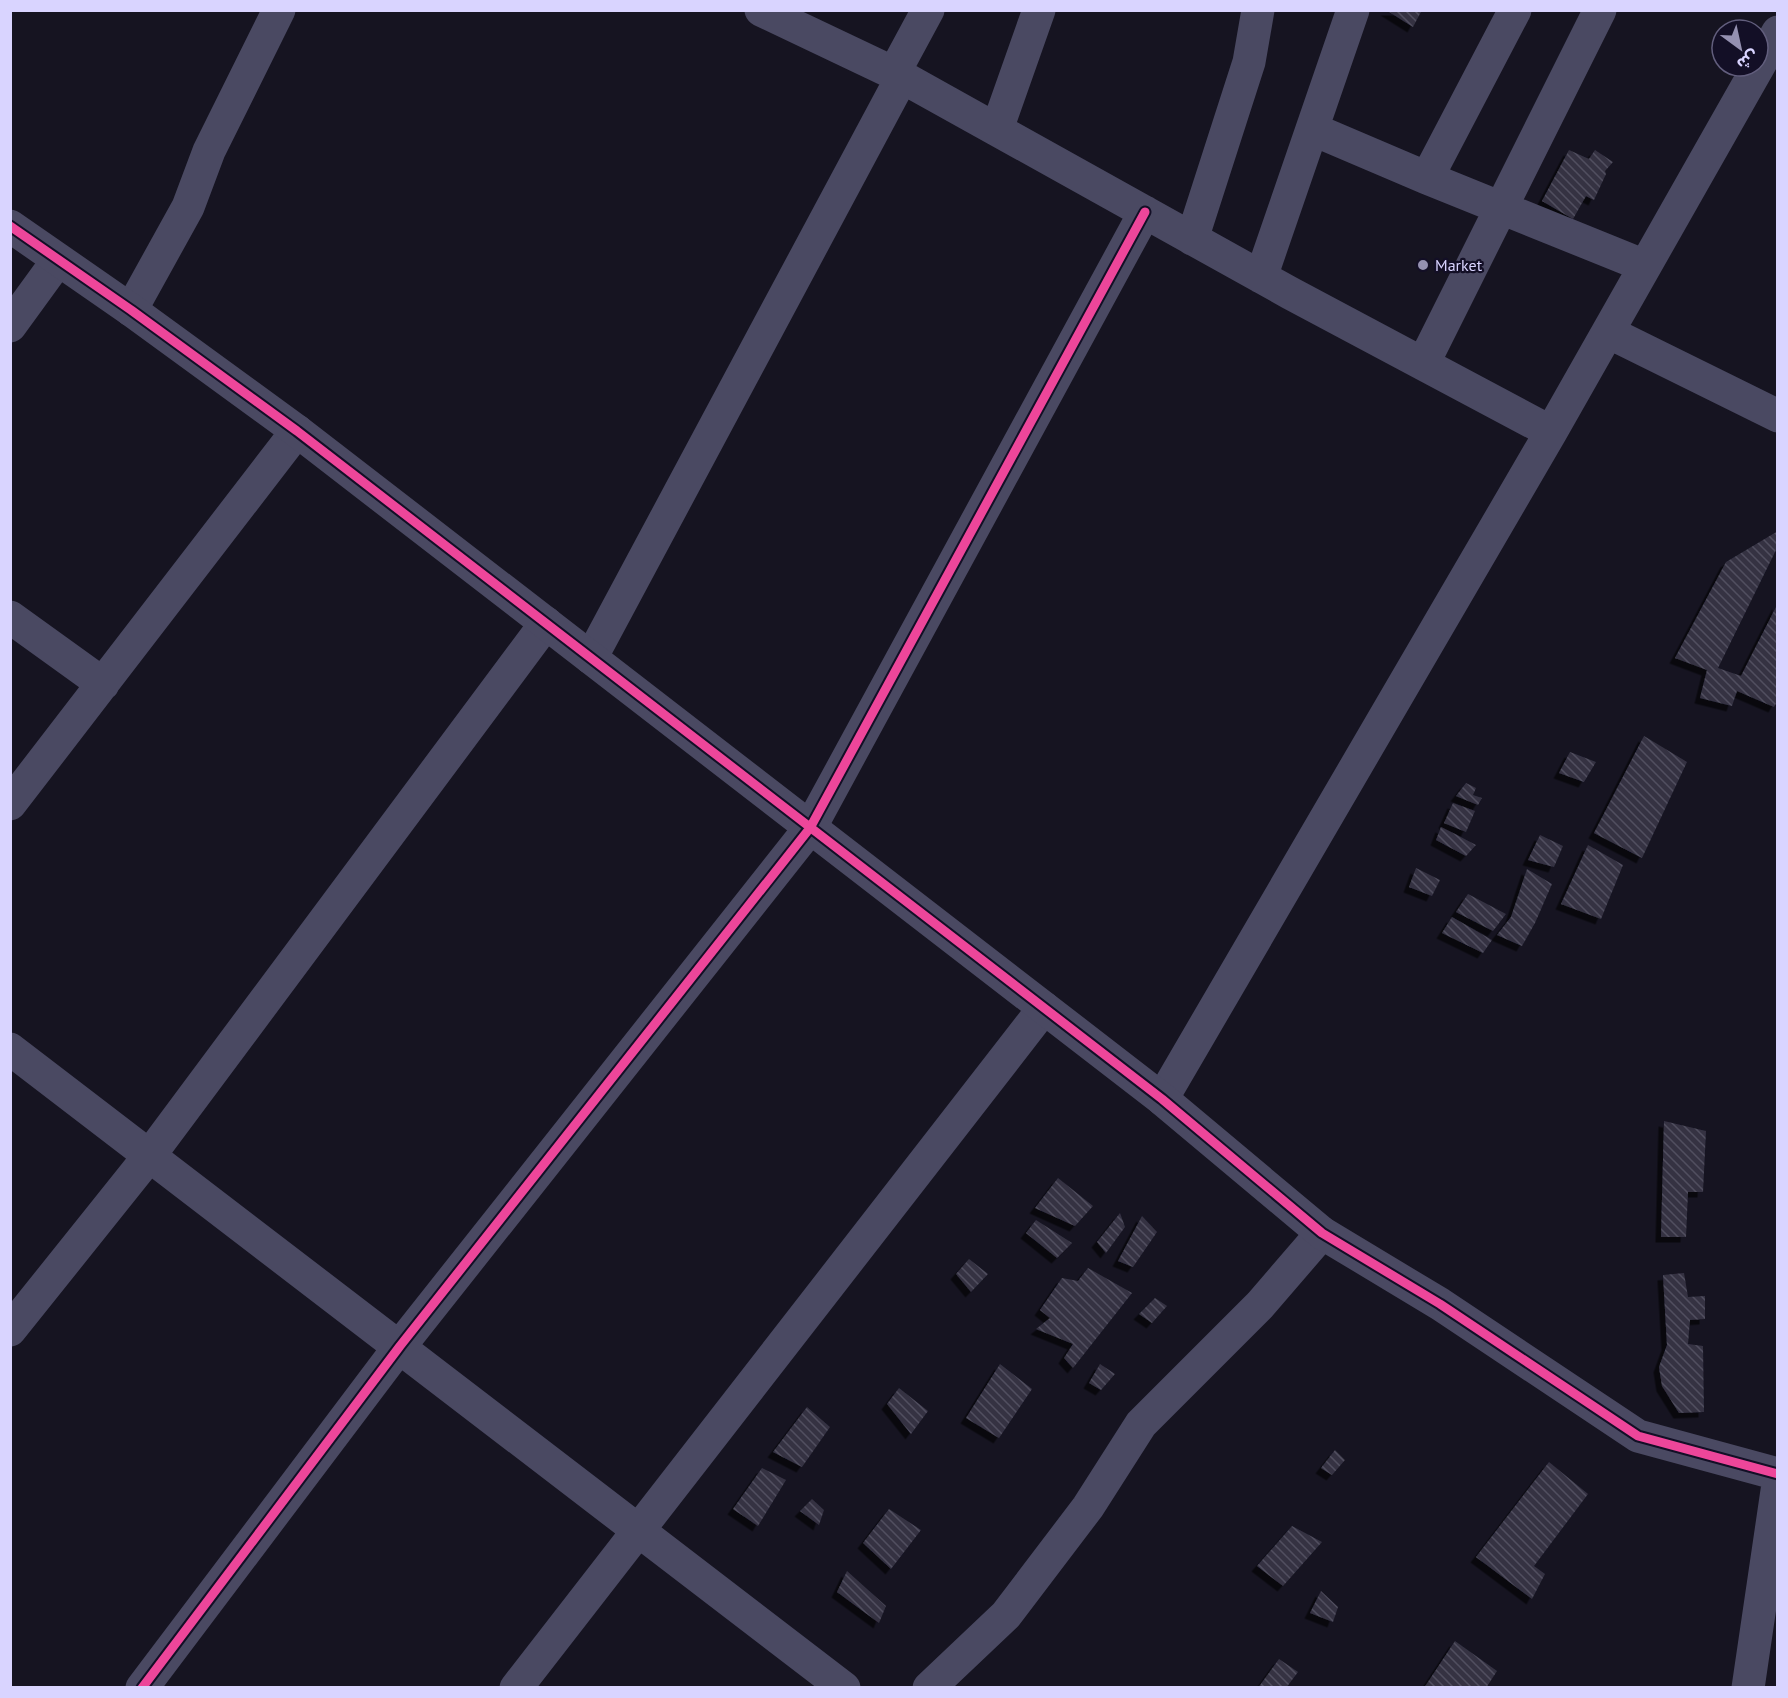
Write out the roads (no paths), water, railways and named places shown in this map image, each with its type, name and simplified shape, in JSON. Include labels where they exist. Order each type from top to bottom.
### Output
[{"type":"street","points":[[131,310],[189,207],[209,151],[279,10]]},
{"type":"street","points":[[591,658],[898,75],[928,10]]},
{"type":"street","points":[[997,129],[1039,10]]},
{"type":"street","points":[[1192,238],[1249,62],[1258,10]]},
{"type":"street","points":[[1261,277],[1353,10]]},
{"type":"street","points":[[1427,178],[1515,10]]},
{"type":"street","points":[[1423,364],[1600,10]]},
{"type":"street","points":[[763,11],[898,75],[1261,277],[1551,432]]},
{"type":"street","points":[[1161,1099],[1551,432],[1778,32]]},
{"type":"street","points":[[1312,129],[1645,266]]},
{"type":"street","points":[[142,1688],[400,1346],[810,828],[1144,212]]},
{"type":"street","points":[[10,226],[131,310],[297,431],[1161,1099],[1322,1233],[1440,1304],[1638,1436],[1778,1474]]},
{"type":"street","points":[[10,326],[58,260]]},
{"type":"street","points":[[1608,332],[1778,416]]},
{"type":"street","points":[[10,804],[297,431]]},
{"type":"street","points":[[10,617],[103,684]]},
{"type":"street","points":[[10,1330],[150,1155],[546,623]]},
{"type":"street","points":[[516,1688],[1044,1008]]},
{"type":"street","points":[[10,1049],[844,1688]]},
{"type":"street","points":[[929,1688],[1006,1616],[1088,1507],[1141,1424],[1260,1305],[1322,1233]]},
{"type":"street","points":[[1749,1688],[1778,1484]]},
{"type":"place","name":"Market","points":[[1423,265]]}]
